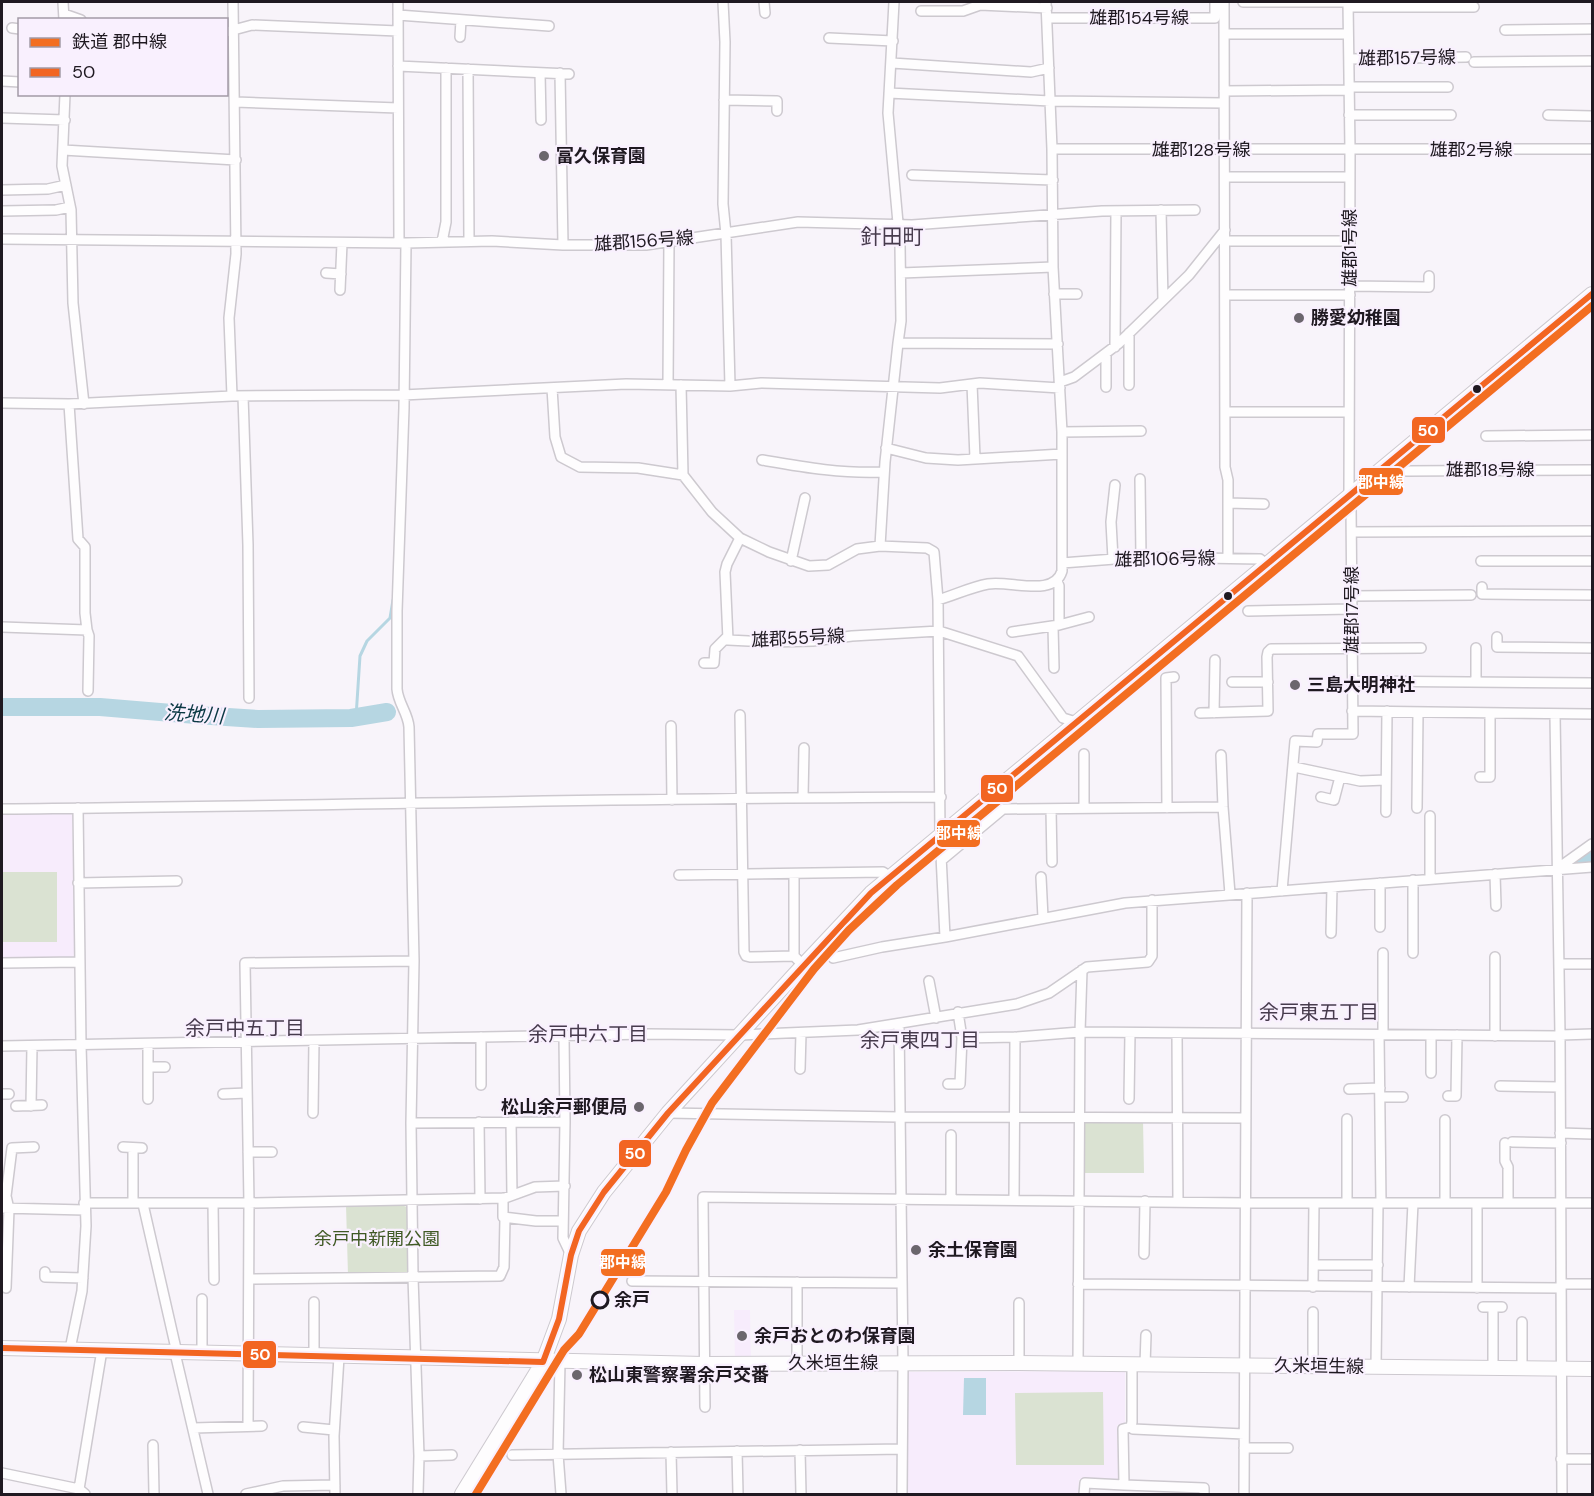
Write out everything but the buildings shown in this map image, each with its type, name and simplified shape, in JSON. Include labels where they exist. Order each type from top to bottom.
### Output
[{"type":"main road","points":[[462,1494],[543,1362],[559,1319],[571,1255],[579,1231],[604,1191],[668,1113],[740,1035],[799,961],[871,893],[940,835],[1593,294]]},
{"type":"main road","name":"久米垣生線","points":[[2,1348],[543,1362],[1019,1363],[1593,1369]]},
{"type":"street","points":[[63,2],[64,17]]},
{"type":"street","points":[[232,396],[229,318],[236,242],[235,102],[230,32],[233,2]]},
{"type":"street","points":[[398,2],[403,395],[397,689],[408,719],[414,961],[411,1123],[418,1494]]},
{"type":"street","points":[[723,2],[723,204],[726,234],[730,386]]},
{"type":"street","points":[[764,2],[765,13]]},
{"type":"street","points":[[880,546],[886,448],[901,321],[898,225],[888,126],[894,2]]},
{"type":"street","name":"雄郡154号線","points":[[1047,9],[1215,18],[1215,2]]},
{"type":"street","points":[[1224,2],[1225,467],[1228,480],[1228,558]]},
{"type":"street","points":[[1243,2],[1474,7]]},
{"type":"street","name":"雄郡1号線","points":[[1348,4],[1349,494]]},
{"type":"street","points":[[921,11],[963,11],[980,5],[1047,9],[1053,180],[1053,267],[1062,432],[1062,563],[1057,581],[1059,586],[1054,668]]},
{"type":"street","points":[[937,11],[937,22]]},
{"type":"street","points":[[398,15],[549,26]]},
{"type":"street","points":[[460,38],[461,20]]},
{"type":"street","points":[[230,32],[252,26],[293,32],[398,31]]},
{"type":"street","points":[[1505,30],[1593,29]]},
{"type":"street","points":[[1224,34],[1348,34]]},
{"type":"street","points":[[829,39],[892,41]]},
{"type":"street","name":"雄郡157号線","points":[[1348,59],[1593,61]]},
{"type":"street","points":[[892,63],[1031,72],[1049,68]]},
{"type":"street","points":[[398,66],[564,74],[563,245]]},
{"type":"street","points":[[442,242],[446,222],[446,68]]},
{"type":"street","points":[[468,69],[469,241]]},
{"type":"street","points":[[540,73],[541,120]]},
{"type":"street","points":[[2,81],[18,82]]},
{"type":"street","points":[[1224,91],[1448,87]]},
{"type":"street","points":[[889,93],[1050,101],[1224,103]]},
{"type":"street","points":[[65,96],[62,166],[70,207],[73,241],[73,303],[84,404]]},
{"type":"street","points":[[724,100],[777,100],[777,111]]},
{"type":"street","points":[[235,102],[398,108]]},
{"type":"street","points":[[1349,115],[1451,115]]},
{"type":"street","points":[[1548,115],[1593,116]]},
{"type":"street","points":[[2,118],[65,120]]},
{"type":"street","name":"雄郡128号線","points":[[1052,149],[1350,150]]},
{"type":"street","name":"雄郡2号線","points":[[1350,150],[1593,149]]},
{"type":"street","points":[[63,150],[236,160]]},
{"type":"street","points":[[912,175],[1053,180]]},
{"type":"street","points":[[1225,177],[1350,177]]},
{"type":"street","points":[[2,190],[48,189],[66,186]]},
{"type":"street","points":[[2,211],[56,210],[70,207]]},
{"type":"street","points":[[1114,347],[1116,210]]},
{"type":"street","name":"雄郡156号線","points":[[2,239],[342,243],[502,241],[563,245],[646,245],[798,222],[898,225],[1116,210],[1195,210]]},
{"type":"street","points":[[1161,210],[1163,300]]},
{"type":"street","points":[[2,402],[84,404],[232,396],[403,395],[597,384],[730,386],[761,383],[940,388],[972,384],[1060,385],[1106,354],[1129,333],[1189,275],[1225,230]]},
{"type":"street","points":[[1225,241],[1350,241]]},
{"type":"street","points":[[668,385],[669,242]]},
{"type":"street","points":[[340,290],[342,243]]},
{"type":"street","points":[[901,273],[1053,267]]},
{"type":"street","points":[[326,273],[341,274]]},
{"type":"street","points":[[1225,295],[1429,287],[1429,276]]},
{"type":"street","points":[[1390,287],[1390,297]]},
{"type":"street","points":[[1054,294],[1077,294]]},
{"type":"street","points":[[1129,333],[1129,385]]},
{"type":"street","points":[[898,343],[1058,344]]},
{"type":"street","points":[[1106,354],[1106,387]]},
{"type":"street","points":[[972,384],[975,458]]},
{"type":"street","points":[[681,385],[683,475],[712,512],[740,538],[791,561],[809,566],[828,565],[857,549],[880,546],[920,547],[932,550],[935,556],[939,631],[940,835],[943,859],[945,937]]},
{"type":"street","points":[[552,388],[555,437],[561,457],[580,467],[638,468],[683,475]]},
{"type":"street","points":[[243,396],[248,545],[249,698]]},
{"type":"street","points":[[69,404],[78,539],[85,547],[85,613],[89,636],[88,691]]},
{"type":"street","points":[[1225,412],[1349,412]]},
{"type":"street","points":[[1062,432],[1142,431]]},
{"type":"street","points":[[1486,436],[1593,435]]},
{"type":"street","points":[[886,448],[926,458],[958,460],[1062,454]]},
{"type":"street","points":[[762,460],[821,471],[884,472]]},
{"type":"street","name":"雄郡18号線","points":[[1391,460],[1406,471],[1593,470]]},
{"type":"street","points":[[1140,478],[1144,519],[1141,557]]},
{"type":"street","points":[[1113,559],[1111,522],[1115,484]]},
{"type":"street","name":"雄郡17号線","points":[[1294,767],[1295,741],[1317,742],[1318,734],[1353,734],[1352,507],[1349,494]]},
{"type":"street","points":[[791,561],[805,498]]},
{"type":"street","points":[[1228,503],[1264,504]]},
{"type":"street","points":[[1352,532],[1496,527],[1542,527],[1593,531]]},
{"type":"street","name":"雄郡55号線","points":[[740,538],[725,572],[729,640],[813,641],[852,636],[939,631],[1018,656],[1064,718],[1076,722]]},
{"type":"street","points":[[1481,561],[1503,556],[1593,561]]},
{"type":"street","name":"雄郡106号線","points":[[1062,563],[1141,557],[1260,559],[1266,564]]},
{"type":"street","points":[[938,600],[988,584],[1036,586],[1053,584],[1057,581]]},
{"type":"street","points":[[1482,587],[1482,594],[1593,595]]},
{"type":"street","points":[[1352,596],[1443,590],[1471,595]]},
{"type":"street","points":[[1248,611],[1352,609]]},
{"type":"street","points":[[1012,632],[1056,626],[1089,617]]},
{"type":"street","points":[[2,627],[87,630]]},
{"type":"street","points":[[704,663],[714,663],[715,649],[728,636]]},
{"type":"street","points":[[1497,637],[1497,647],[1593,648]]},
{"type":"street","points":[[1200,713],[1268,711],[1267,657],[1271,649],[1421,648]]},
{"type":"street","points":[[1476,648],[1476,681]]},
{"type":"street","points":[[1212,666],[1214,713]]},
{"type":"street","points":[[1167,808],[1166,678],[1174,677]]},
{"type":"street","points":[[1352,681],[1593,683]]},
{"type":"street","points":[[1232,682],[1268,682]]},
{"type":"street","points":[[1352,711],[1593,714]]},
{"type":"street","points":[[1386,812],[1387,711]]},
{"type":"street","points":[[1418,712],[1418,808]]},
{"type":"street","points":[[1480,777],[1490,777],[1490,713]]},
{"type":"street","points":[[740,715],[742,874],[744,952],[746,956],[799,961],[794,874]]},
{"type":"street","points":[[1555,715],[1560,1036],[1562,1494]]},
{"type":"street","points":[[671,726],[672,800]]},
{"type":"street","points":[[803,797],[804,748]]},
{"type":"street","points":[[1084,754],[1084,808]]},
{"type":"street","points":[[1221,755],[1230,894]]},
{"type":"street","points":[[1282,891],[1294,767],[1360,781],[1386,780]]},
{"type":"street","points":[[1321,797],[1334,800],[1340,777]]},
{"type":"street","points":[[2,809],[672,800],[741,797],[941,797]]},
{"type":"street","points":[[943,859],[1003,809],[1223,807]]},
{"type":"street","points":[[70,1349],[83,1278],[85,1206],[78,808]]},
{"type":"street","points":[[1051,809],[1052,862]]},
{"type":"street","points":[[1430,816],[1430,879]]},
{"type":"street","points":[[1557,869],[1593,844]]},
{"type":"street","points":[[833,958],[1125,903],[1593,867]]},
{"type":"street","points":[[679,875],[883,872],[891,877]]},
{"type":"street","points":[[1496,874],[1496,906]]},
{"type":"street","points":[[1041,877],[1043,918]]},
{"type":"street","points":[[1413,880],[1413,952]]},
{"type":"street","points":[[78,883],[177,881]]},
{"type":"street","points":[[1380,883],[1380,927]]},
{"type":"street","points":[[1331,933],[1332,887]]},
{"type":"street","points":[[1244,1494],[1247,893]]},
{"type":"street","points":[[2,1046],[649,1034],[801,1034],[853,1031],[1005,1006],[1048,993],[1082,970],[1096,965],[1144,963],[1151,960],[1152,900]]},
{"type":"street","points":[[1376,1366],[1383,952]]},
{"type":"street","points":[[1495,957],[1496,1036]]},
{"type":"street","points":[[248,1426],[249,1203],[245,963],[414,961]]},
{"type":"street","points":[[2,963],[80,962]]},
{"type":"street","points":[[1558,964],[1593,964]]},
{"type":"street","points":[[1077,1365],[1082,970]]},
{"type":"street","points":[[929,981],[936,1018]]},
{"type":"street","points":[[948,1084],[960,1084],[962,1038],[958,1012]]},
{"type":"street","points":[[899,1024],[898,1117],[903,1363],[902,1494]]},
{"type":"street","points":[[962,1038],[1015,1038],[1080,1032],[1496,1036],[1593,1034]]},
{"type":"street","points":[[1129,1099],[1130,1033]]},
{"type":"street","points":[[800,1069],[801,1034]]},
{"type":"street","points":[[1177,1034],[1178,1202]]},
{"type":"street","points":[[1431,1035],[1431,1072]]},
{"type":"street","points":[[1448,1096],[1456,1096],[1457,1035]]},
{"type":"street","points":[[564,1036],[563,1238],[571,1255]]},
{"type":"street","points":[[481,1038],[481,1085]]},
{"type":"street","points":[[1014,1199],[1015,1038]]},
{"type":"street","points":[[313,1113],[314,1041]]},
{"type":"street","points":[[148,1044],[148,1099]]},
{"type":"street","points":[[31,1106],[32,1046]]},
{"type":"street","points":[[148,1067],[165,1067]]},
{"type":"street","points":[[1500,1086],[1560,1087]]},
{"type":"street","points":[[1349,1089],[1403,1097]]},
{"type":"street","points":[[223,1094],[247,1093]]},
{"type":"street","points":[[16,1106],[42,1105]]},
{"type":"street","points":[[668,1113],[898,1117],[1246,1118]]},
{"type":"street","points":[[1347,1119],[1347,1203]]},
{"type":"street","points":[[1445,1120],[1445,1203]]},
{"type":"street","points":[[479,1122],[480,1199]]},
{"type":"street","points":[[249,1279],[500,1276],[504,1268],[505,1218],[503,1217],[507,1197],[512,1122]]},
{"type":"street","points":[[411,1123],[565,1122]]},
{"type":"street","points":[[1508,1203],[1508,1167],[1505,1161],[1508,1142],[1593,1134]]},
{"type":"street","points":[[951,1135],[951,1199]]},
{"type":"street","points":[[6,1288],[5,1208],[12,1148],[34,1148]]},
{"type":"street","points":[[123,1148],[138,1148],[133,1201]]},
{"type":"street","points":[[248,1152],[272,1152]]},
{"type":"street","points":[[5,1208],[85,1206],[133,1201],[143,1204],[480,1199],[507,1197],[535,1186],[565,1186]]},
{"type":"street","points":[[705,1407],[703,1197],[1245,1203],[1593,1203]]},
{"type":"street","points":[[1144,1254],[1145,1201]]},
{"type":"street","points":[[213,1203],[214,1280]]},
{"type":"street","points":[[1313,1287],[1314,1203]]},
{"type":"street","points":[[1409,1287],[1413,1203]]},
{"type":"street","points":[[1477,1203],[1477,1288]]},
{"type":"street","points":[[143,1204],[208,1494]]},
{"type":"street","points":[[505,1218],[563,1221]]},
{"type":"street","points":[[1314,1265],[1377,1265]]},
{"type":"street","points":[[45,1272],[45,1277],[83,1278]]},
{"type":"street","points":[[632,1281],[902,1283]]},
{"type":"street","points":[[797,1282],[797,1364]]},
{"type":"street","points":[[1078,1284],[1477,1288],[1593,1284]]},
{"type":"street","points":[[202,1299],[202,1353]]},
{"type":"street","points":[[314,1302],[314,1356]]},
{"type":"street","points":[[1019,1303],[1019,1363]]},
{"type":"street","points":[[1493,1307],[1493,1368]]},
{"type":"street","points":[[1313,1312],[1313,1366]]},
{"type":"street","points":[[1522,1322],[1522,1368]]},
{"type":"street","points":[[1131,1427],[1138,1365],[1146,1335]]},
{"type":"street","points":[[2,1473],[82,1492],[102,1350]]},
{"type":"street","points":[[246,1494],[283,1486],[335,1490],[334,1430],[339,1357]]},
{"type":"street","points":[[560,1362],[558,1454],[561,1494]]},
{"type":"street","points":[[193,1428],[262,1426]]},
{"type":"street","points":[[303,1427],[334,1430]]},
{"type":"street","points":[[1131,1427],[1133,1430],[1244,1434]]},
{"type":"street","points":[[1124,1485],[1123,1430],[1131,1427]]},
{"type":"street","points":[[153,1445],[154,1494]]},
{"type":"street","points":[[1244,1448],[1288,1448]]},
{"type":"street","points":[[512,1455],[902,1449]]},
{"type":"street","points":[[800,1450],[801,1494]]},
{"type":"street","points":[[737,1451],[738,1494]]},
{"type":"street","points":[[671,1452],[672,1494]]},
{"type":"street","points":[[419,1456],[452,1455]]},
{"type":"street","points":[[1562,1459],[1593,1460]]},
{"type":"street","points":[[1084,1494],[1085,1483],[1178,1489],[1204,1488],[1204,1494]]},
{"type":"shaded area","points":[[68,812],[72,815],[75,950],[72,960],[2,960],[2,813]]},
{"type":"shaded area","name":"余戸おとのわ保育園","points":[[734,1310],[750,1310],[751,1361],[735,1362]]},
{"type":"shaded area","points":[[1125,1371],[1125,1424],[1117,1425],[1118,1479],[1079,1479],[1078,1494],[908,1494],[908,1372]]},
{"type":"green space","points":[[2,872],[57,872],[57,942],[2,942]]},
{"type":"green space","points":[[1082,1120],[1143,1120],[1144,1173],[1082,1173]]},
{"type":"green space","name":"余戸中新開公園","points":[[346,1205],[401,1205],[407,1207],[409,1270],[407,1274],[348,1275]]},
{"type":"green space","points":[[1103,1392],[1104,1465],[1016,1465],[1015,1393]]},
{"type":"water","points":[[964,1378],[986,1378],[986,1415],[963,1415]]},
{"type":"waterway","points":[[356,717],[360,656],[367,641],[390,618],[393,600]]},
{"type":"waterway","name":"洗地川","points":[[2,707],[100,707],[258,719],[351,718],[387,712]]},
{"type":"waterway","name":"洗地川","points":[[1575,862],[1592,850]]},
{"type":"rail line","name":"郡中線","points":[[476,1494],[564,1350],[579,1334],[666,1192],[712,1103],[814,969],[849,930],[897,885],[1592,306]]},
{"type":"transit line","name":"50","points":[[2,1348],[543,1362],[559,1319],[571,1255],[579,1231],[604,1192],[668,1113],[871,893],[1592,294]]},
{"type":"place","name":"富久保育園","points":[[544,156]]},
{"type":"place","name":"勝愛幼稚園","points":[[1299,318]]},
{"type":"place","name":"三島大明神社","points":[[1295,685]]},
{"type":"place","name":"松山余戸郵便局","points":[[639,1107]]},
{"type":"place","name":"余土保育園","points":[[916,1250]]},
{"type":"place","name":"余戸","points":[[600,1300]]},
{"type":"place","name":"余戸おとのわ保育園","points":[[742,1336]]},
{"type":"place","name":"松山東警察署余戸交番","points":[[577,1375]]},
{"type":"district","name":"針田町","points":[[892,237]]},
{"type":"district","name":"余戸東五丁目","points":[[1319,1012]]},
{"type":"district","name":"余戸中五丁目","points":[[245,1028]]},
{"type":"district","name":"余戸中六丁目","points":[[588,1034]]},
{"type":"district","name":"余戸東四丁目","points":[[920,1040]]}]
